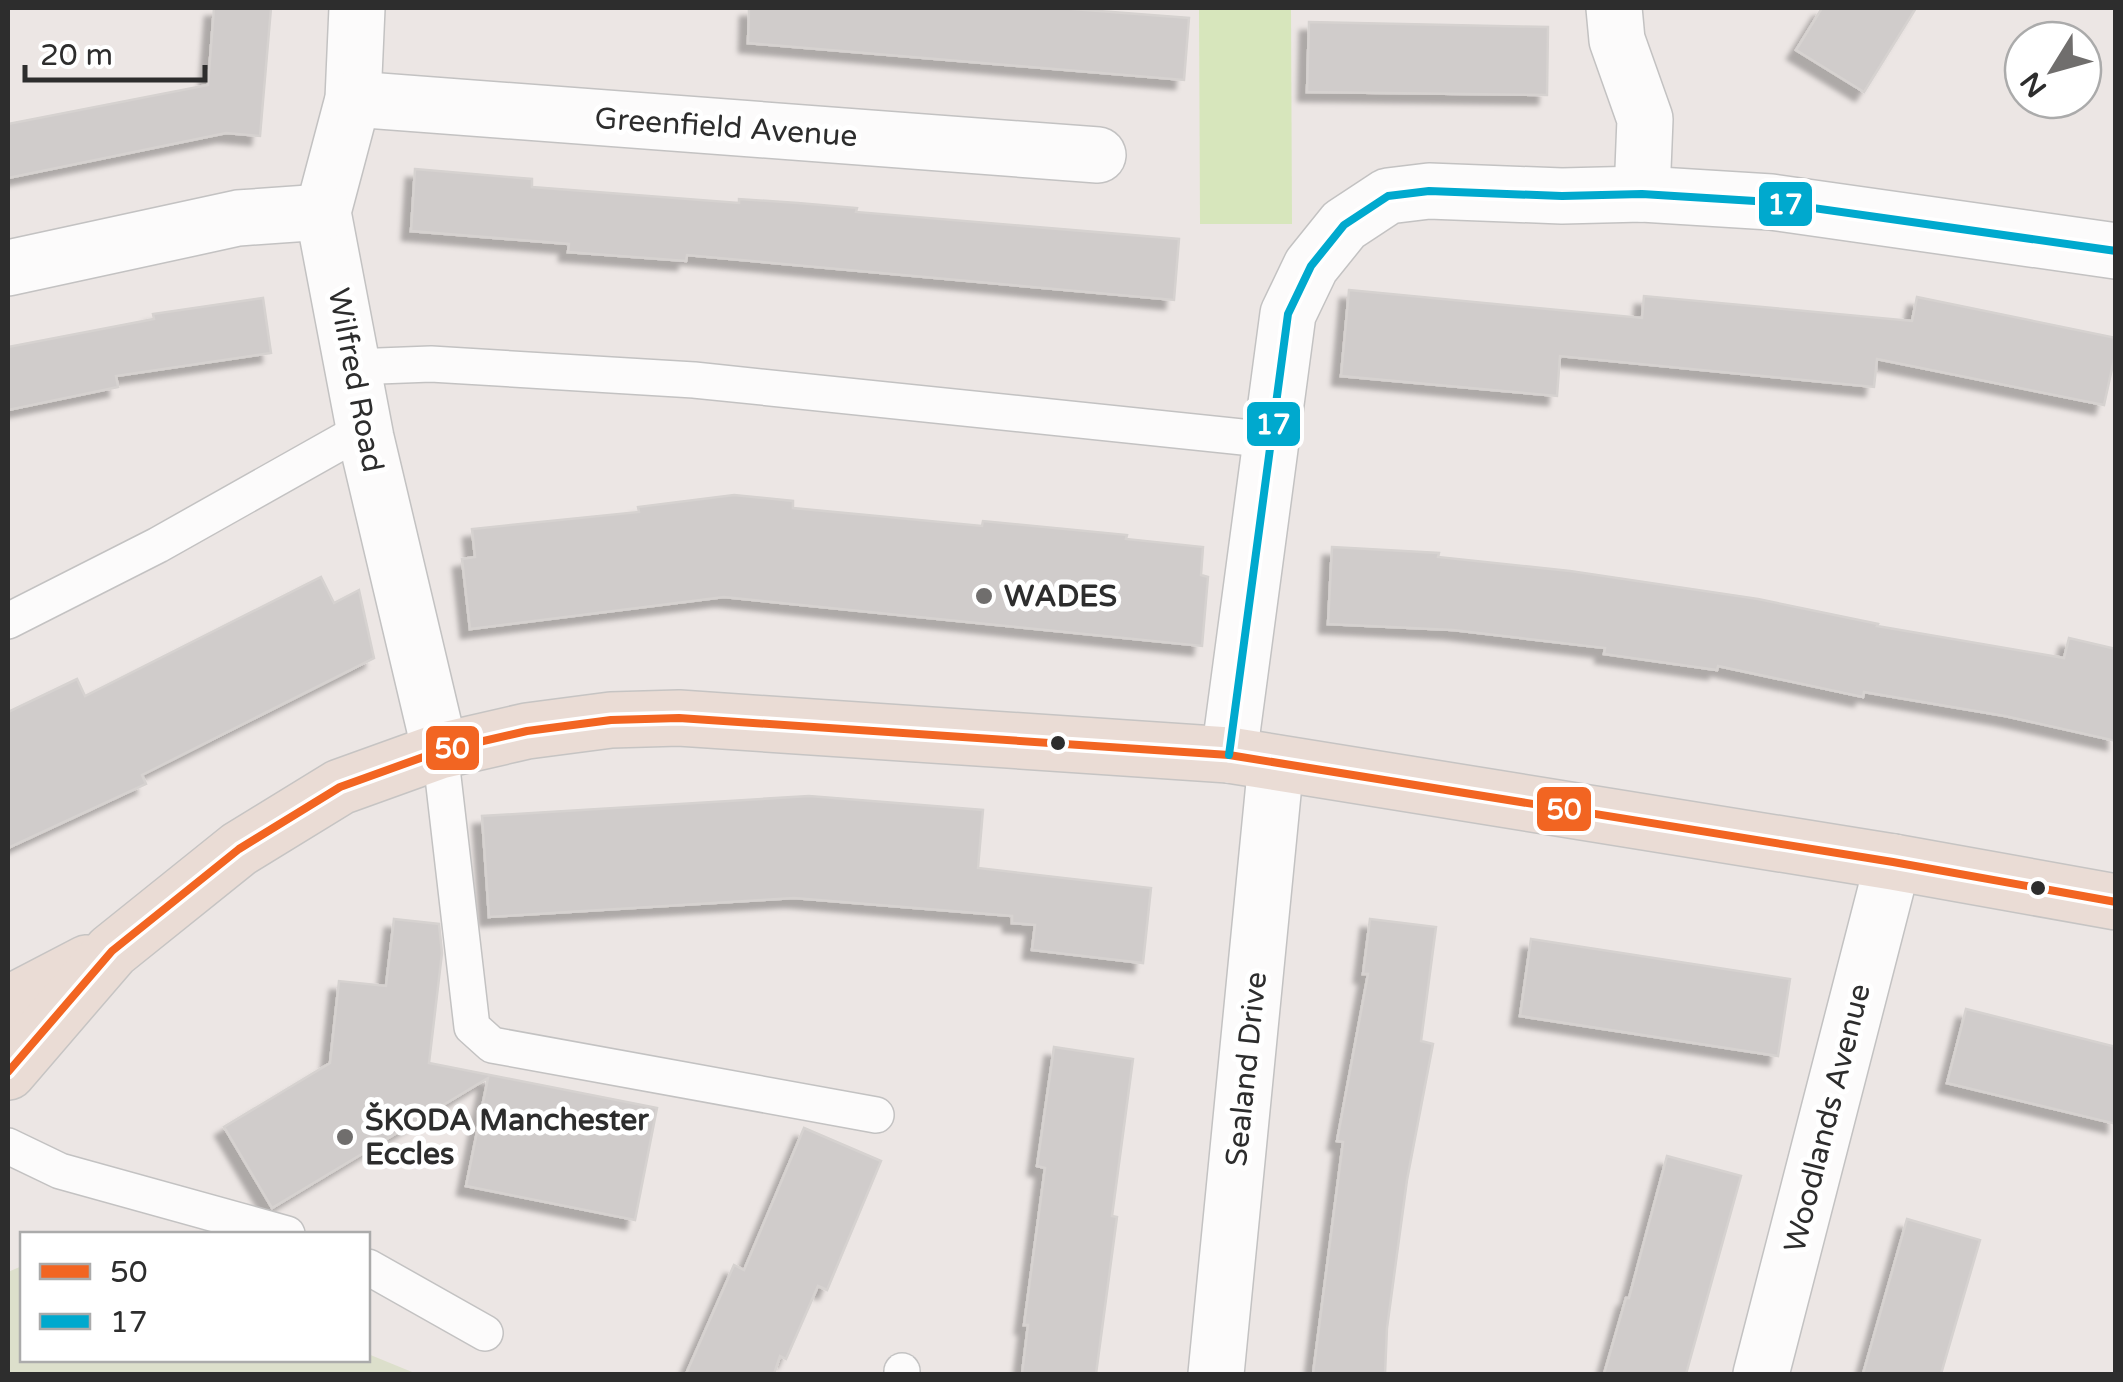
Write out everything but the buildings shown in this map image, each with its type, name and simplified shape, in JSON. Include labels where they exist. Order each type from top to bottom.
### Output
[{"type":"highway","points":[[8,1072],[112,951],[239,849],[340,787],[440,751],[527,731],[611,720],[679,718],[1253,759],[2116,902]]},
{"type":"highway","points":[[8,1004],[112,951]]},
{"type":"street","name":"Wilfred Road","points":[[357,8],[353,98],[323,212],[364,429],[440,751]]},
{"type":"street","points":[[1614,8],[1618,40],[1645,119],[1642,194]]},
{"type":"street","name":"Greenfield Avenue","points":[[353,98],[1098,155]]},
{"type":"street","name":"Sealand Drive","points":[[1216,1374],[1272,440],[1288,314],[1312,266],[1344,225],[1388,196],[1430,191],[1562,196],[1642,194],[1771,202],[2116,252]]},
{"type":"street","points":[[8,268],[238,218],[323,212]]},
{"type":"street","name":"Woodlands Avenue","points":[[1761,1374],[1892,862]]},
{"type":"lane","points":[[352,367],[431,364],[694,380],[1272,440]]},
{"type":"lane","points":[[8,621],[158,545],[364,429]]},
{"type":"lane","points":[[440,751],[472,1027],[492,1045],[876,1115]]},
{"type":"lane","points":[[8,1146],[60,1171],[279,1232]]},
{"type":"lane","points":[[370,1267],[485,1333]]},
{"type":"green space","points":[[1199,8],[1291,8],[1292,224],[1200,224]]},
{"type":"green space","points":[[20,1267],[20,1362],[370,1362],[370,1355],[417,1374],[8,1374],[8,1272]]},
{"type":"transit line","name":"17","points":[[1229,755],[1288,314],[1311,266],[1344,225],[1388,196],[1429,191],[1562,196],[1642,194],[1771,202],[2116,251]]},
{"type":"transit line","name":"50","points":[[8,1072],[112,951],[239,849],[340,787],[440,751],[527,731],[611,720],[679,718],[1229,755],[1893,862],[2116,902]]},
{"type":"place","name":"WADES","points":[[984,596]]},
{"type":"place","name":"ŠKODA Manchester Eccles","points":[[345,1137]]}]
